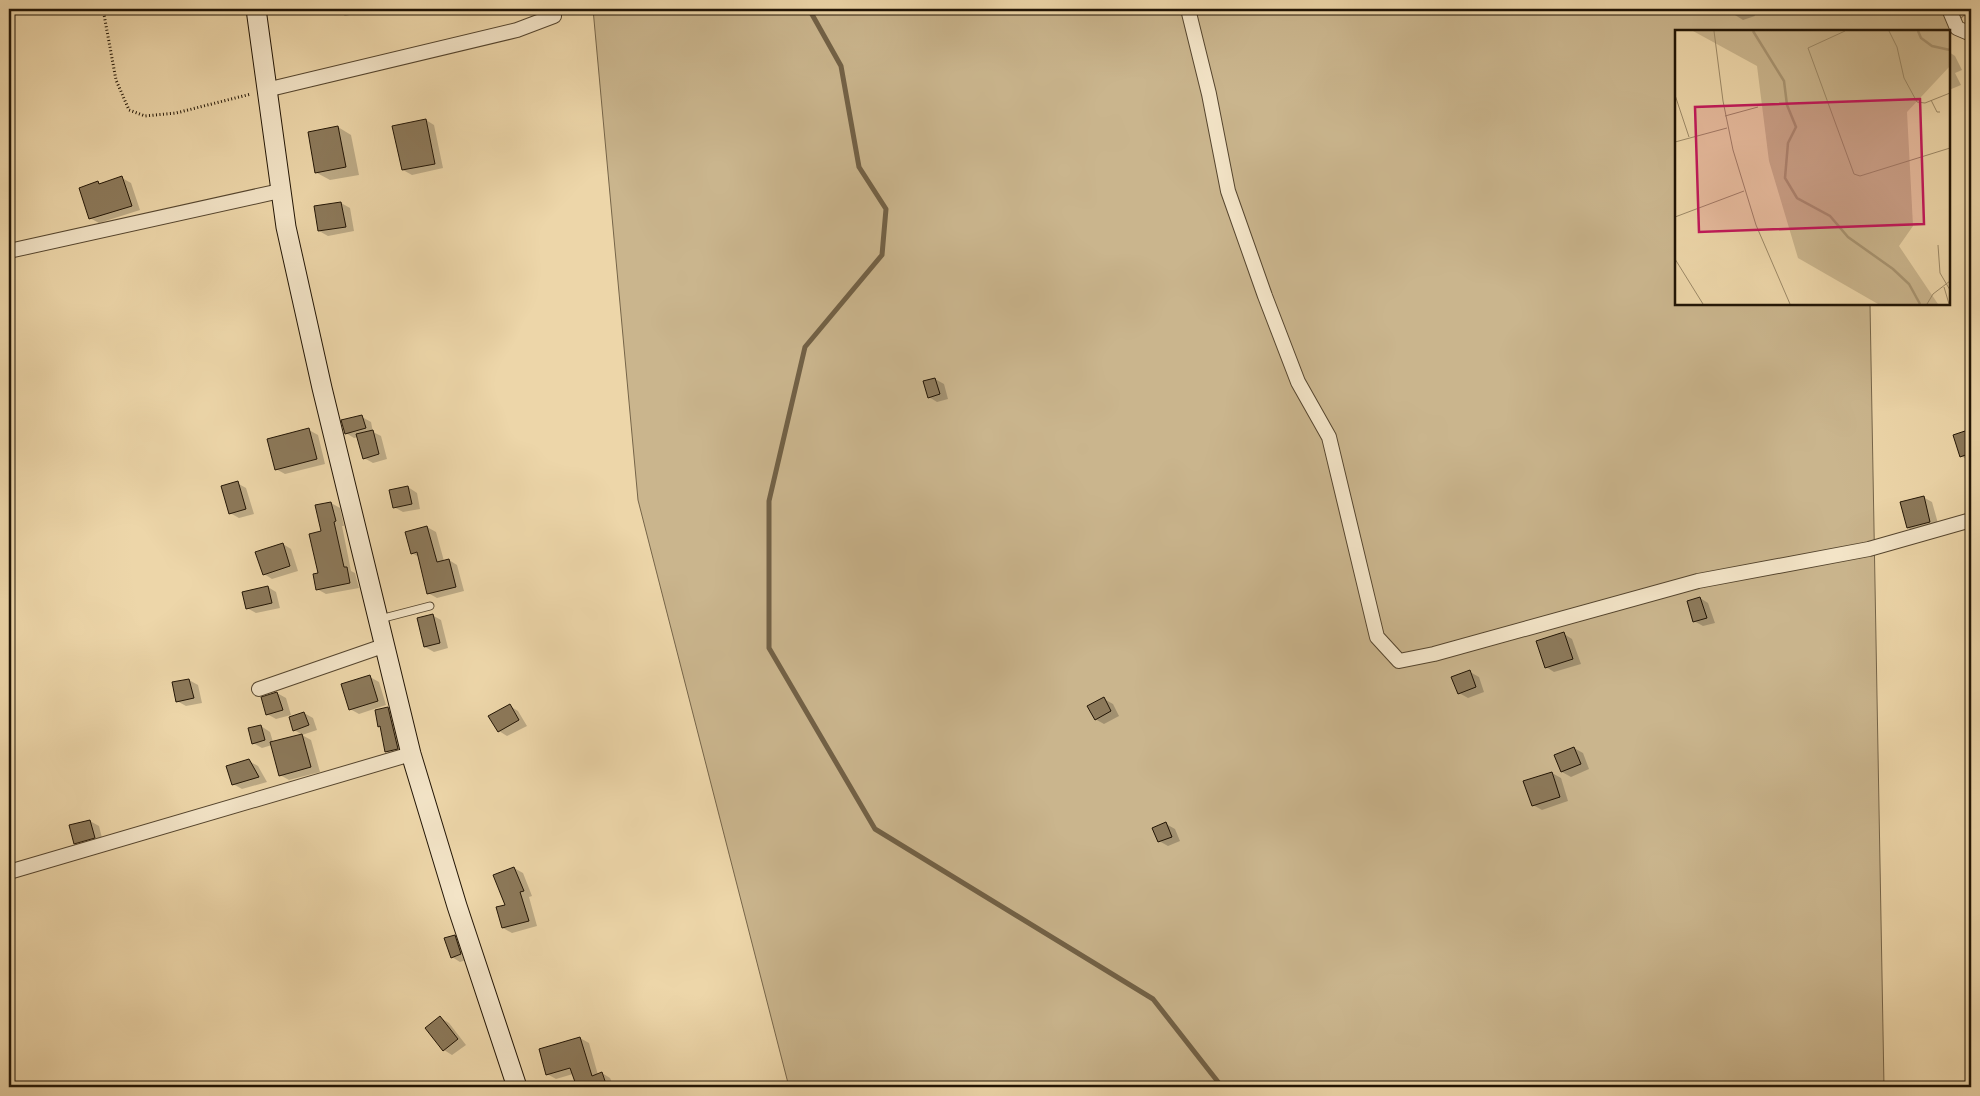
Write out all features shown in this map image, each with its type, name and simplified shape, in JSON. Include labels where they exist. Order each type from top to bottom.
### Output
[{"type":"street","points":[[256,9],[286,227],[322,388],[380,619],[411,754],[457,906],[517,1087]]},
{"type":"street","points":[[1188,9],[1209,94],[1228,191],[1298,382],[1328,437],[1377,637],[1399,661],[1444,651],[1698,581],[1869,550],[1971,520]]},
{"type":"street","points":[[1948,9],[1956,28],[1971,34]]},
{"type":"street","points":[[266,90],[517,30],[554,16]]},
{"type":"street","points":[[9,251],[280,191]]},
{"type":"street","points":[[259,689],[386,645]]},
{"type":"street","points":[[9,872],[411,754]]},
{"type":"lane","points":[[380,619],[430,606]]},
{"type":"path","points":[[103,9],[116,80],[129,110],[145,116],[176,113],[266,90]]},
{"type":"shaded area","points":[[593,9],[1971,9],[1948,30],[1675,30],[1675,305],[1870,305],[1884,1087],[789,1087],[638,500]]},
{"type":"building","points":[[426,119],[435,164],[402,170],[392,126]]},
{"type":"building","points":[[338,126],[346,167],[315,173],[308,132]]},
{"type":"building","points":[[122,176],[132,206],[89,219],[79,188],[98,181],[99,184]]},
{"type":"building","points":[[341,202],[346,227],[318,231],[314,206]]},
{"type":"building","points":[[935,378],[940,394],[928,398],[923,381]]},
{"type":"building","points":[[362,415],[366,428],[345,434],[341,420]]},
{"type":"building","points":[[309,428],[317,459],[275,470],[267,439]]},
{"type":"building","points":[[1971,429],[1971,453],[1960,457],[1953,435]]},
{"type":"building","points":[[373,430],[379,454],[363,459],[356,434]]},
{"type":"building","points":[[238,481],[246,509],[229,514],[221,486]]},
{"type":"building","points":[[408,486],[412,504],[393,508],[389,490]]},
{"type":"building","points":[[1924,496],[1930,522],[1907,528],[1900,502]]},
{"type":"building","points":[[331,502],[344,567],[347,567],[350,583],[316,590],[313,574],[318,573],[309,534],[321,531],[315,505]]},
{"type":"building","points":[[427,526],[437,562],[449,559],[456,587],[427,594],[417,552],[411,554],[405,532]]},
{"type":"building","points":[[283,543],[290,566],[263,575],[255,552]]},
{"type":"building","points":[[268,586],[272,603],[246,609],[242,592]]},
{"type":"building","points":[[1700,597],[1707,618],[1693,622],[1687,601]]},
{"type":"building","points":[[433,614],[440,643],[424,647],[417,618]]},
{"type":"building","points":[[1564,632],[1573,659],[1545,668],[1536,641]]},
{"type":"building","points":[[1470,670],[1476,687],[1458,694],[1451,677]]},
{"type":"building","points":[[370,675],[378,701],[349,710],[341,684]]},
{"type":"building","points":[[189,679],[194,698],[176,702],[172,682]]},
{"type":"building","points":[[277,692],[283,710],[266,715],[261,697]]},
{"type":"building","points":[[1104,697],[1111,711],[1095,720],[1087,706]]},
{"type":"building","points":[[510,704],[519,720],[498,732],[488,716]]},
{"type":"building","points":[[388,707],[398,749],[385,752],[375,710]]},
{"type":"building","points":[[304,712],[309,725],[293,731],[289,717]]},
{"type":"building","points":[[261,725],[265,740],[252,744],[248,728]]},
{"type":"building","points":[[302,734],[311,767],[279,776],[270,742]]},
{"type":"building","points":[[1574,747],[1581,764],[1561,772],[1554,755]]},
{"type":"building","points":[[249,759],[259,777],[232,785],[226,766]]},
{"type":"building","points":[[1552,772],[1560,797],[1532,806],[1523,781]]},
{"type":"building","points":[[90,820],[95,838],[74,844],[69,825]]},
{"type":"building","points":[[1166,822],[1172,837],[1158,842],[1152,828]]},
{"type":"building","points":[[514,867],[524,891],[520,892],[529,921],[502,928],[496,907],[505,905],[493,875]]},
{"type":"building","points":[[455,935],[461,954],[451,958],[444,938]]},
{"type":"building","points":[[440,1016],[458,1039],[443,1051],[425,1028]]},
{"type":"building","points":[[580,1037],[592,1076],[602,1072],[607,1087],[564,1087],[575,1082],[570,1068],[546,1075],[539,1049]]},
{"type":"waterway","points":[[809,9],[841,66],[859,167],[886,209],[882,255],[805,347],[769,501],[769,648],[875,829],[1153,999],[1222,1087]]}]
